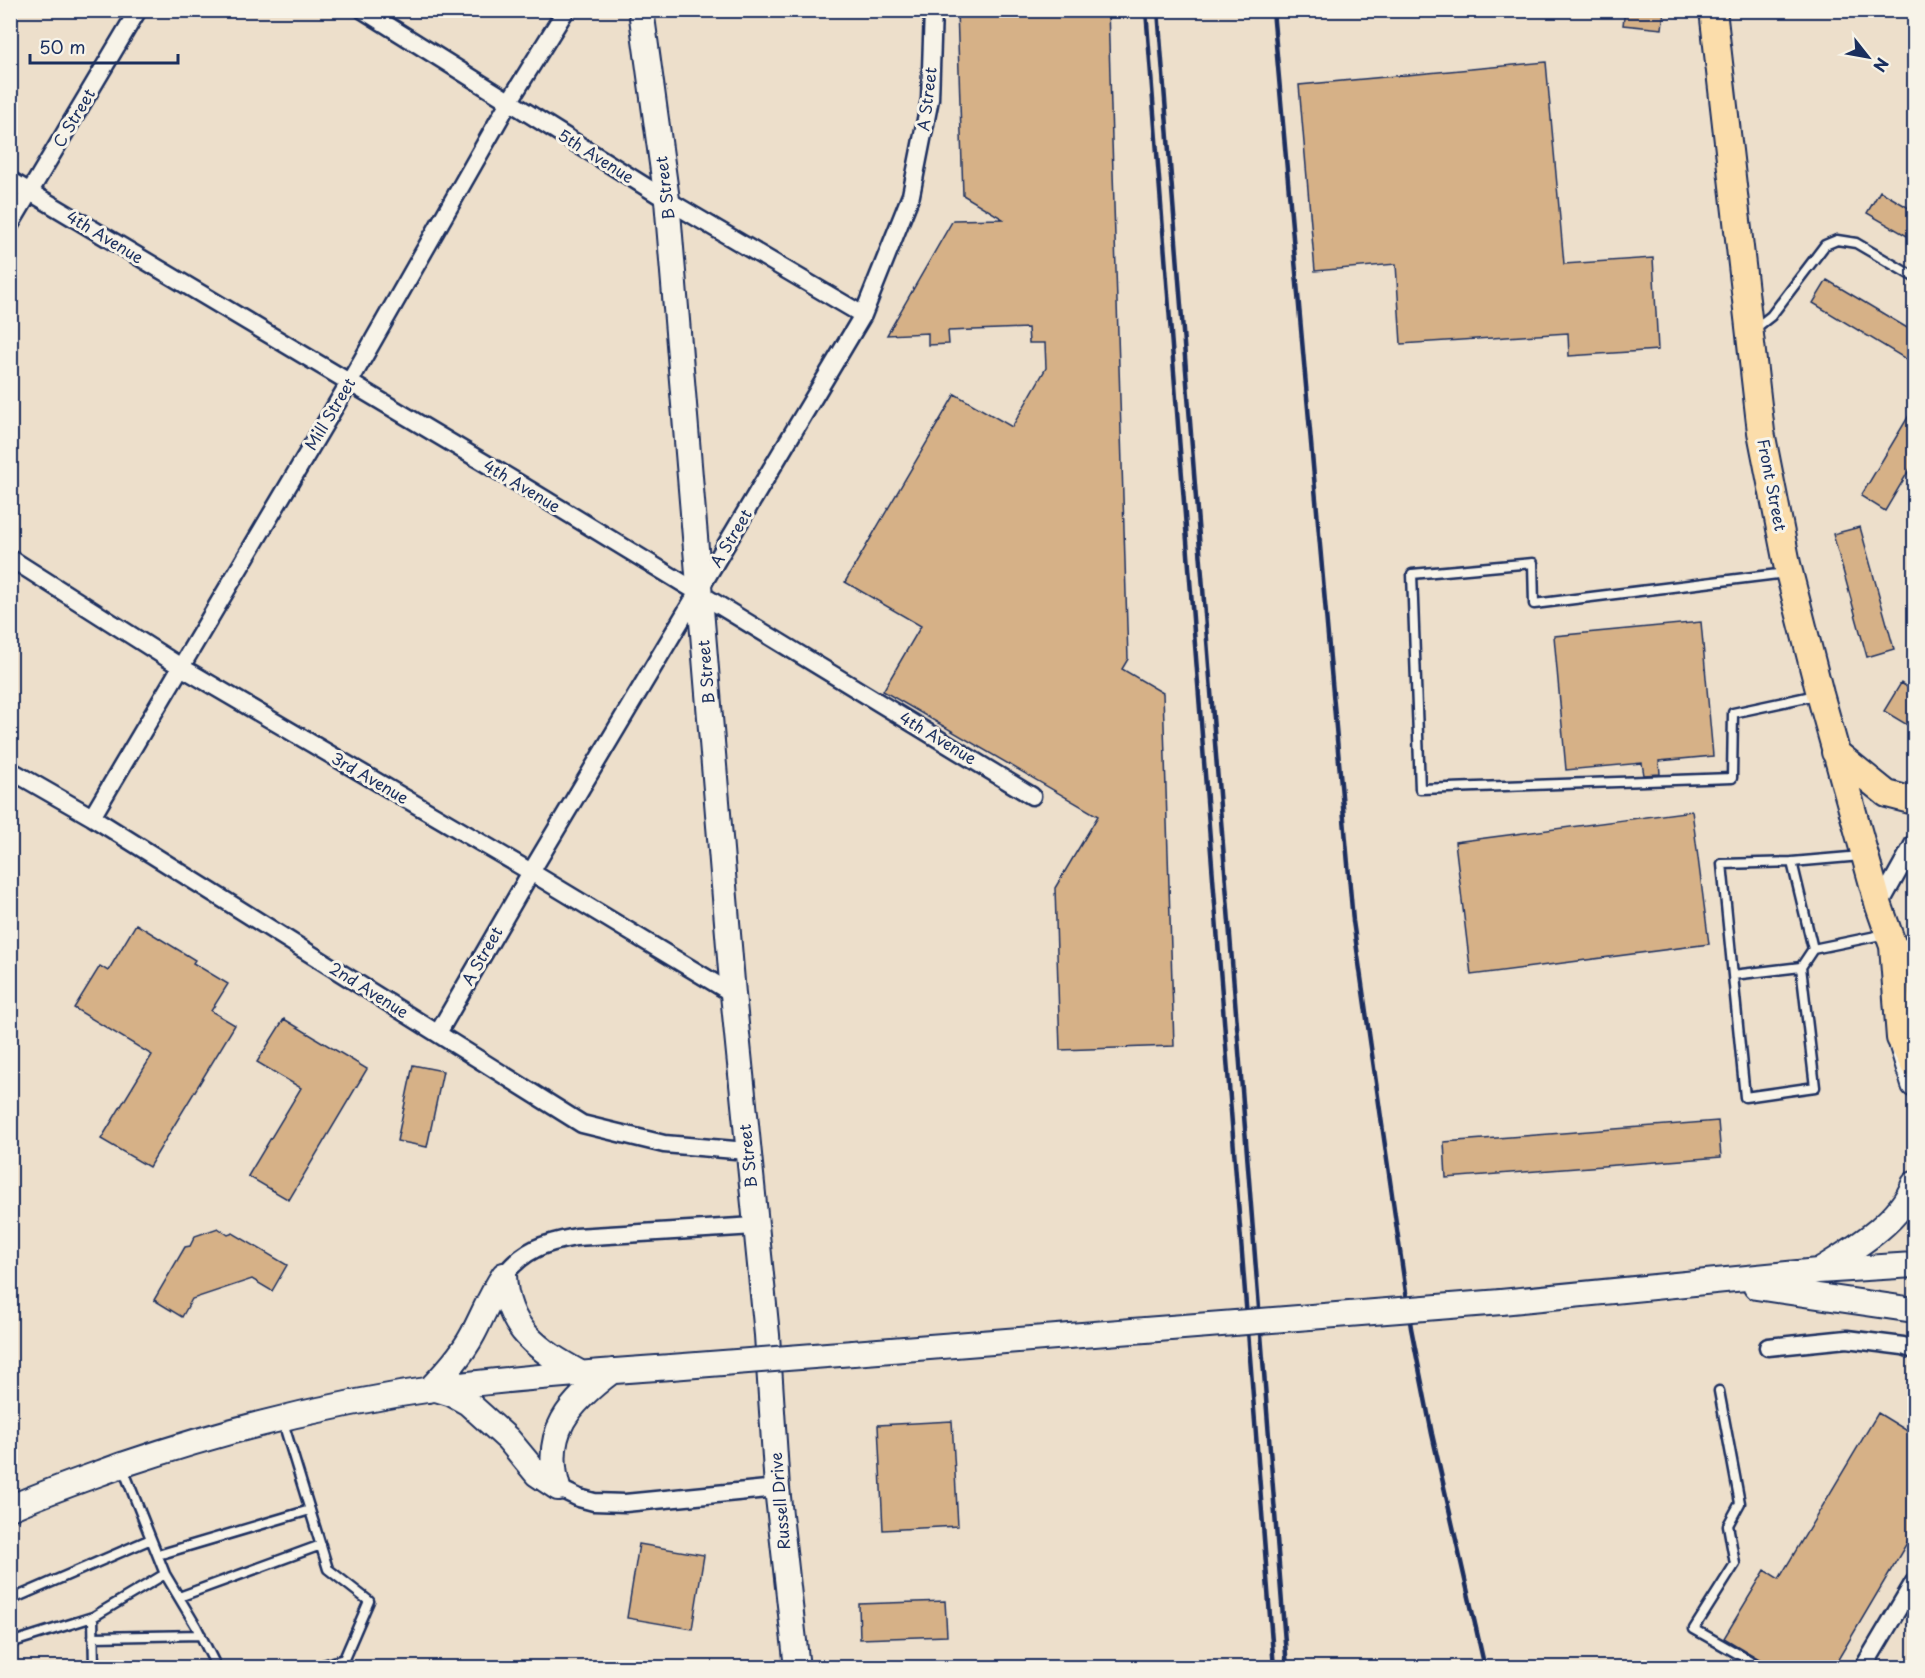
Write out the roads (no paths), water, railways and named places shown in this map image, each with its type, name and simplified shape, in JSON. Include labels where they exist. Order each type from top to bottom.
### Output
[{"type":"main road","name":"B Street","points":[[641,10],[667,200],[733,994],[767,1335]]},
{"type":"main road","name":"Front Street","points":[[1713,10],[1761,432],[1789,572],[1835,752],[1879,906],[1914,971]]},
{"type":"main road","points":[[1835,752],[1887,794],[1914,801]]},
{"type":"main road","name":"Front Street","points":[[1899,943],[1900,1038],[1914,1065]]},
{"type":"main road","points":[[1900,1038],[1914,1085]]},
{"type":"main road","points":[[1818,1271],[1867,1239],[1901,1206],[1914,1184]]},
{"type":"main road","points":[[10,1508],[182,1445],[282,1419],[433,1389],[612,1371],[1501,1302],[1818,1271],[1914,1264]]},
{"type":"main road","points":[[504,1275],[507,1302],[514,1320],[526,1335],[544,1351],[582,1374]]},
{"type":"main road","points":[[433,1389],[464,1350],[490,1294],[504,1275]]},
{"type":"main road","points":[[1721,1282],[1914,1310]]},
{"type":"main road","name":"Russell Drive","points":[[767,1335],[777,1488],[798,1668]]},
{"type":"main road","points":[[558,1488],[552,1468],[556,1435],[566,1414],[578,1400],[612,1371]]},
{"type":"main road","points":[[433,1389],[452,1394],[468,1403],[502,1433],[537,1474],[558,1488]]},
{"type":"street","name":"C Street","points":[[10,225],[138,10]]},
{"type":"street","name":"5th Avenue","points":[[363,10],[667,200],[863,315]]},
{"type":"street","name":"Mill Street","points":[[92,816],[349,383],[509,102],[566,10]]},
{"type":"street","name":"A Street","points":[[438,1033],[531,872],[863,315],[911,195],[930,99],[933,10]]},
{"type":"street","name":"4th Avenue","points":[[10,180],[530,490],[1032,795]]},
{"type":"street","name":"3rd Avenue","points":[[10,558],[181,667],[531,872],[733,994]]},
{"type":"street","name":"2nd Avenue","points":[[10,770],[92,816],[582,1124],[664,1144],[747,1151]]},
{"type":"street","points":[[1879,906],[1914,843]]},
{"type":"street","points":[[504,1275],[515,1261],[532,1249],[553,1241],[755,1226]]},
{"type":"street","points":[[1768,1347],[1847,1339],[1903,1346],[1914,1350]]},
{"type":"street","points":[[558,1488],[594,1502],[625,1503],[777,1488]]},
{"type":"street","points":[[1863,1668],[1914,1582]]},
{"type":"lane","points":[[1750,333],[1770,316],[1825,245],[1837,240],[1856,243],[1914,277]]},
{"type":"lane","points":[[1789,572],[1534,604],[1533,563],[1412,574],[1420,789],[1732,777],[1733,713],[1820,694]]},
{"type":"lane","points":[[1792,862],[1813,949],[1801,967],[1815,1087],[1745,1097],[1722,864],[1792,862],[1864,856]]},
{"type":"lane","points":[[1813,949],[1899,943]]},
{"type":"lane","points":[[1732,975],[1801,967]]},
{"type":"lane","points":[[1719,1391],[1740,1503],[1728,1525],[1735,1564],[1694,1629],[1763,1668]]},
{"type":"lane","points":[[282,1419],[328,1569],[369,1601],[344,1659],[313,1668]]},
{"type":"lane","points":[[122,1466],[165,1574],[201,1635],[217,1668]]},
{"type":"lane","points":[[158,1556],[310,1510]]},
{"type":"lane","points":[[10,1600],[151,1539]]},
{"type":"lane","points":[[179,1597],[321,1545]]},
{"type":"lane","points":[[10,1643],[93,1617],[165,1574]]},
{"type":"lane","points":[[93,1617],[94,1668]]},
{"type":"lane","points":[[93,1637],[201,1635]]},
{"type":"railway","points":[[1146,10],[1274,1668]]},
{"type":"railway","points":[[1158,10],[1287,1668]]},
{"type":"railway","points":[[1273,10],[1353,921],[1411,1328],[1432,1434],[1485,1668]]}]
